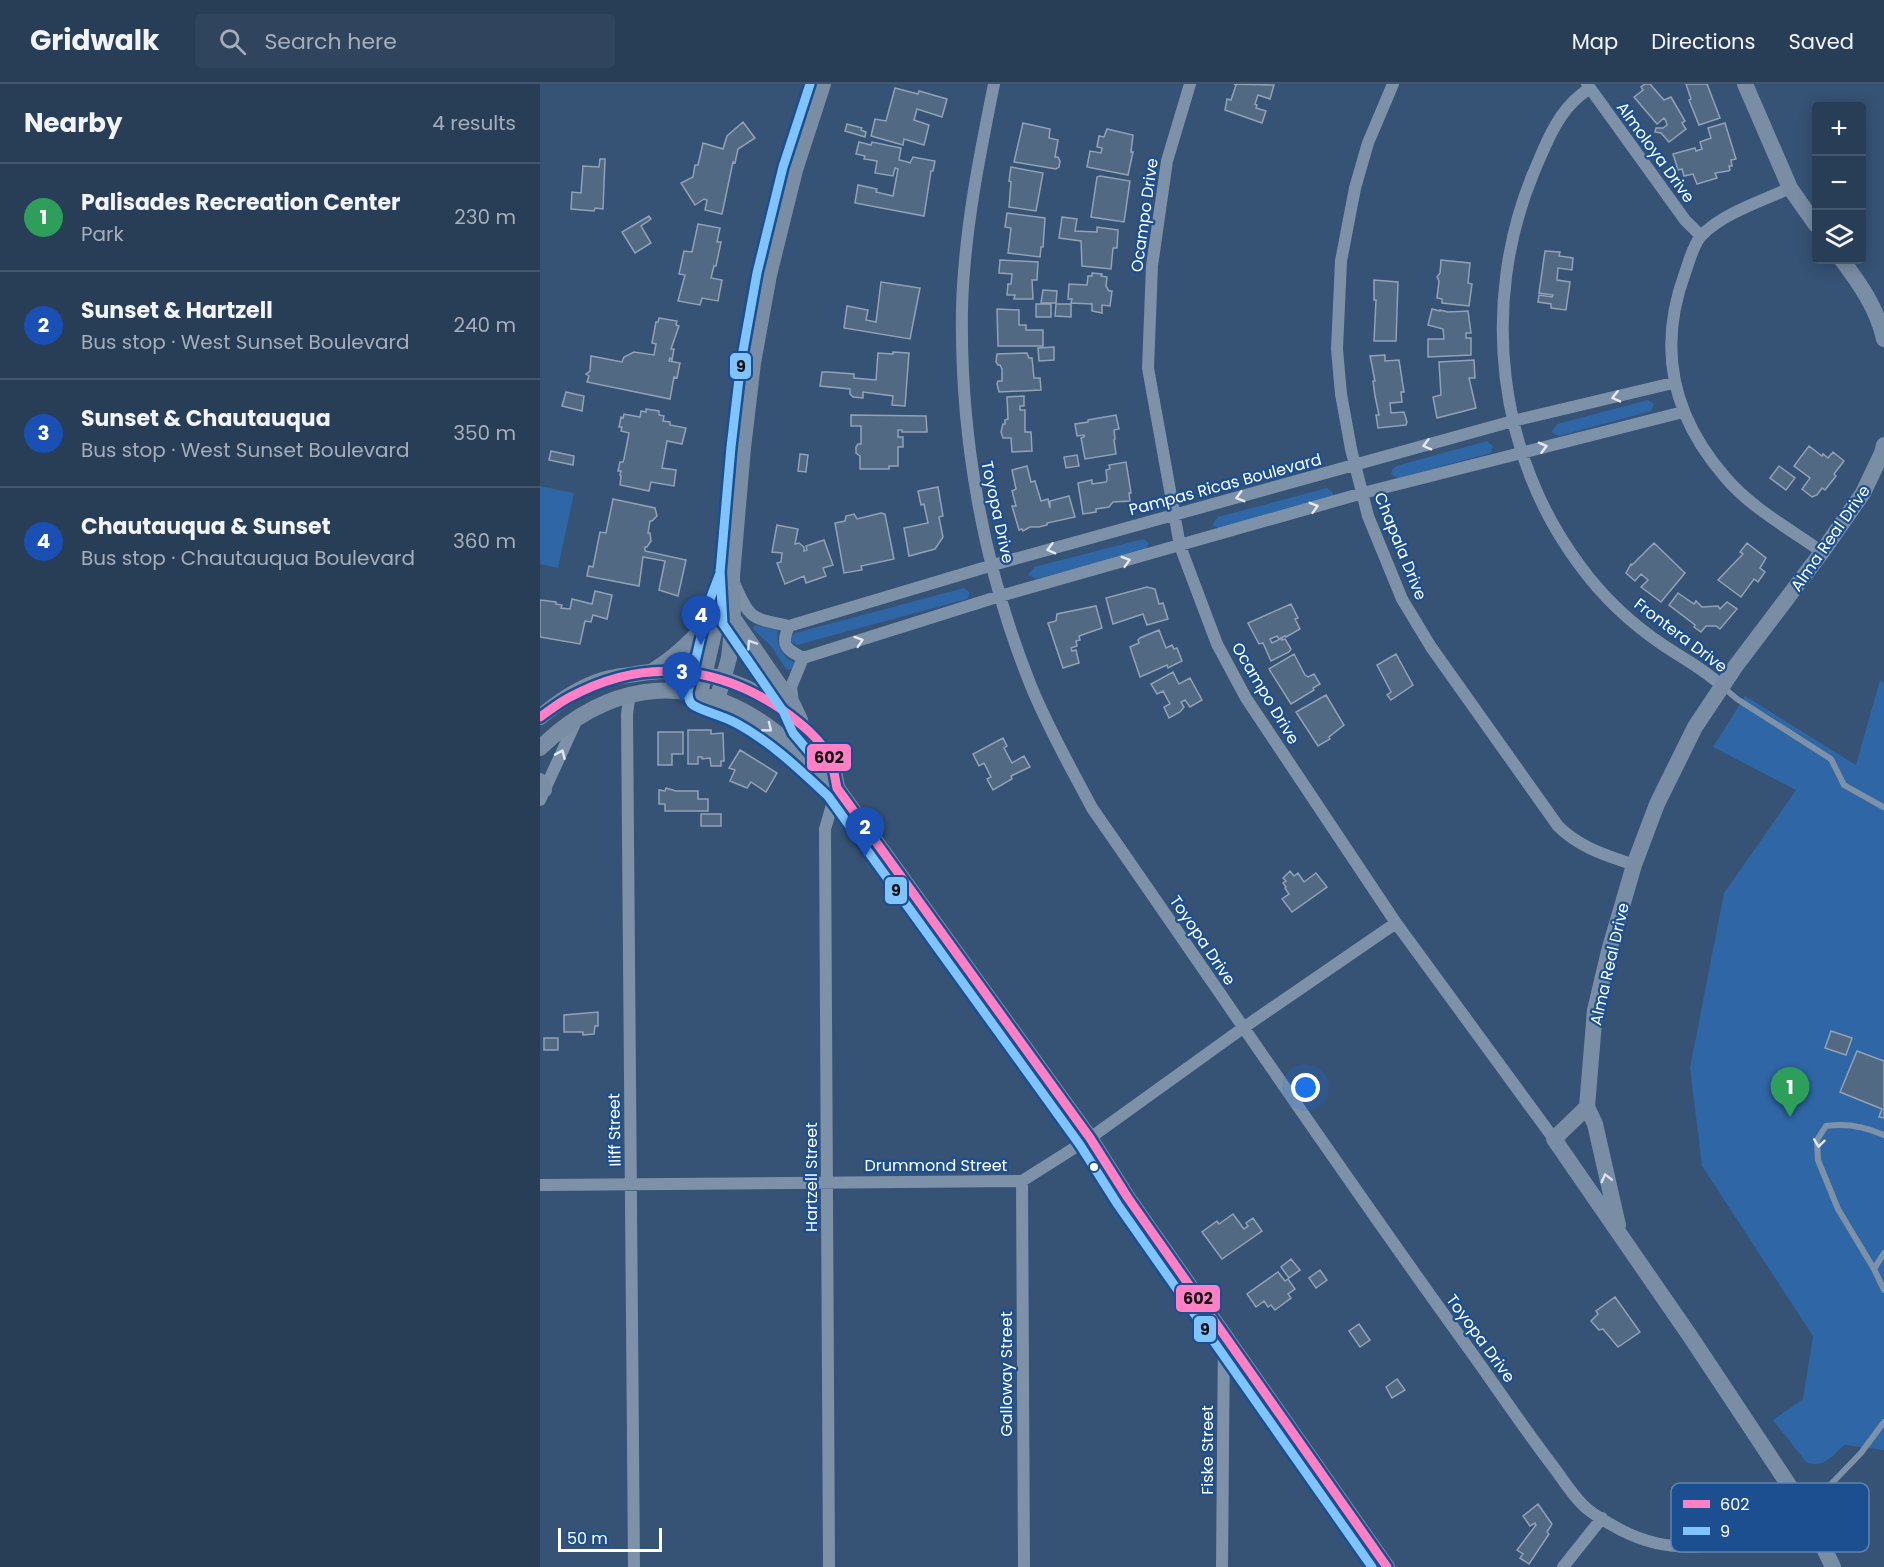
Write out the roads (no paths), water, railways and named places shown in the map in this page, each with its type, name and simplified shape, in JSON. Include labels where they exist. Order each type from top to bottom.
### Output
[{"type":"street","points":[[717,700],[729,658],[733,618],[732,576],[751,384],[769,275],[795,170],[823,84]]},
{"type":"street","name":"Toyopa Drive","points":[[994,84],[979,156],[970,217],[962,308],[964,396],[971,470],[1000,596],[1032,687],[1056,740],[1092,808],[1243,1028],[1406,1263],[1583,1506],[1625,1532],[1654,1543],[1671,1546]]},
{"type":"street","name":"Ocampo Drive","points":[[1190,84],[1167,161],[1152,266],[1148,368],[1180,546],[1217,644],[1246,698],[1396,923],[1554,1139]]},
{"type":"street","name":"Chapala Drive","points":[[1393,84],[1368,143],[1355,188],[1341,261],[1337,350],[1341,394],[1368,516],[1402,599],[1431,647],[1558,826],[1568,836],[1587,848],[1634,865]]},
{"type":"street","points":[[1745,84],[1790,188],[1812,219]]},
{"type":"street","name":"Almoloya Drive","points":[[1588,86],[1685,220],[1701,237]]},
{"type":"street","name":"Frontera Drive","points":[[1588,86],[1562,116],[1540,159],[1524,196],[1507,264],[1502,347],[1513,421],[1520,452],[1529,476],[1553,526],[1582,568],[1636,625],[1704,670],[1722,687]]},
{"type":"street","points":[[1790,188],[1730,215],[1701,237],[1690,258],[1674,308],[1671,327],[1673,383],[1683,412],[1701,446],[1725,478],[1747,499],[1822,552]]},
{"type":"street","points":[[1845,264],[1865,290],[1884,339]]},
{"type":"street","name":"Pampas Ricas Boulevard","points":[[789,626],[993,565],[1513,421],[1673,383]]},
{"type":"street","points":[[732,576],[746,609],[753,616],[768,622],[789,626],[784,637],[785,645],[789,651],[803,658],[1000,596],[1363,493],[1683,412]]},
{"type":"street","name":"Alma Real Drive","points":[[1587,1107],[1595,1010],[1609,951],[1634,865],[1657,804],[1695,727],[1735,667],[1863,494],[1884,445]]},
{"type":"street","points":[[700,695],[720,606],[732,576]]},
{"type":"street","points":[[654,670],[671,660],[699,633],[720,606]]},
{"type":"street","points":[[733,618],[793,705],[803,726]]},
{"type":"street","points":[[793,705],[791,687],[803,658]]},
{"type":"street","points":[[540,717],[557,703],[603,680],[654,670],[683,671],[723,678],[760,694],[803,726],[830,758],[837,788]]},
{"type":"street","points":[[540,748],[578,717],[630,693],[660,689],[717,700],[758,720],[797,751],[837,788],[1090,1138],[1128,1198],[1387,1567]]},
{"type":"street","name":"Iliff Street","points":[[630,693],[627,714],[634,1567]]},
{"type":"street","points":[[541,790],[578,717]]},
{"type":"street","name":"Hartzell Street","points":[[829,1567],[825,828],[837,788]]},
{"type":"street","name":"Drummond Street","points":[[540,1185],[1022,1181],[1090,1138],[1243,1028],[1396,923]]},
{"type":"street","points":[[1620,1235],[1595,1124],[1587,1107],[1554,1139],[1788,1483]]},
{"type":"street","name":"Galloway Street","points":[[1022,1181],[1024,1567]]},
{"type":"street","name":"Fiske Street","points":[[1222,1567],[1224,1334]]},
{"type":"street","points":[[1563,1567],[1602,1518]]},
{"type":"street","points":[[1826,1552],[1833,1567]]},
{"type":"lane","points":[[1722,687],[1831,759],[1844,785],[1883,807]]},
{"type":"lane","points":[[1884,1135],[1841,1123],[1826,1126],[1817,1140],[1818,1160],[1838,1209],[1884,1290]]},
{"type":"lane","points":[[1874,1269],[1884,1253]]},
{"type":"lane","points":[[1832,1483],[1861,1453],[1884,1422]]},
{"type":"place","name":"Chautauqua & Sunset","points":[[701,645]]},
{"type":"place","name":"Sunset & Chautauqua","points":[[682,702]]},
{"type":"place","name":"Sunset & Hartzell","points":[[865,857]]},
{"type":"place","name":"Palisades Recreation Center","points":[[1790,1117]]}]
